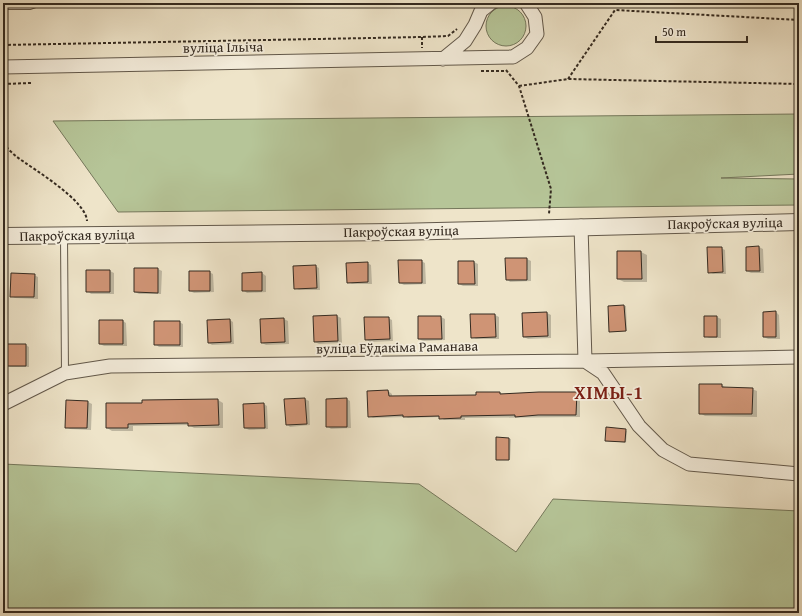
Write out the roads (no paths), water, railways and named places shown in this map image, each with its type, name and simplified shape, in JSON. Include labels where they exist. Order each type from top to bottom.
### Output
[{"type":"street","points":[[443,59],[466,41],[481,11],[490,3]]},
{"type":"street","name":"вуліца Ільіча","points":[[3,67],[513,57],[527,48],[537,34],[535,17],[526,3]]},
{"type":"street","name":"Пакроўская вуліца","points":[[3,236],[395,232],[580,226],[799,222]]},
{"type":"street","points":[[580,226],[585,361],[603,373],[639,426],[663,450],[689,464],[799,474]]},
{"type":"street","name":"вуліца Еўдакіма Раманава","points":[[3,404],[65,373],[118,366],[799,357]]},
{"type":"lane","points":[[3,6],[30,6],[38,3]]},
{"type":"lane","points":[[64,236],[65,373]]},
{"type":"district","name":"ХІМЫ-1","points":[[609,392]]}]
